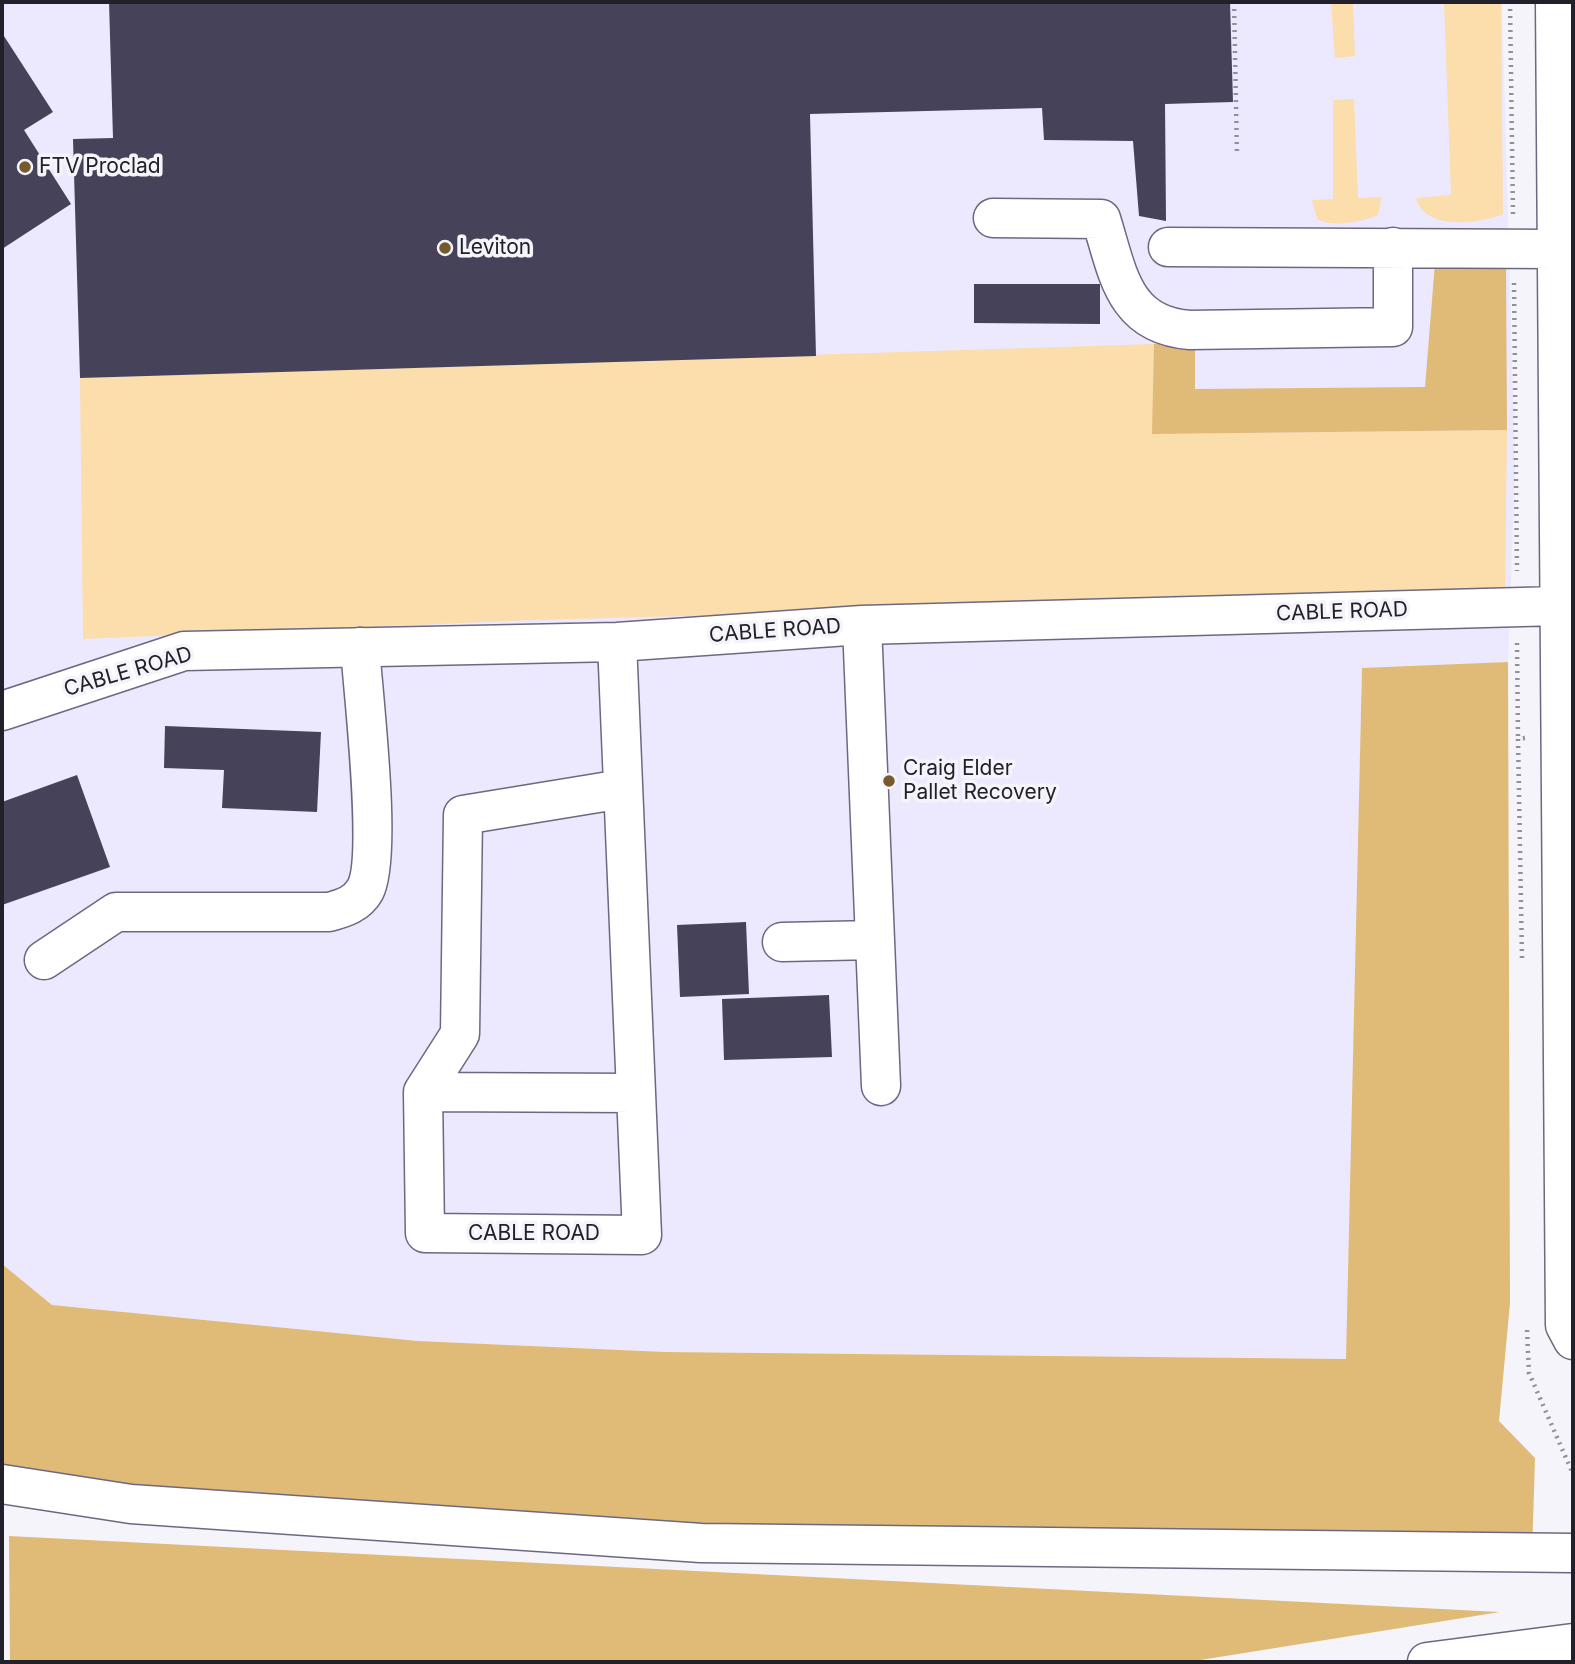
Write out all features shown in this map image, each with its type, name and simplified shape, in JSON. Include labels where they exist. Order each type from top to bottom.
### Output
[{"type":"street","points":[[1555,2],[1564,84],[1556,249],[1558,606],[1565,1325],[1573,1340]]},
{"type":"street","points":[[993,218],[1101,219],[1130,303],[1165,328],[1190,330],[1393,327],[1393,247]]},
{"type":"street","points":[[1168,247],[1556,249]]},
{"type":"street","name":"CABLE ROAD","points":[[2,711],[184,651],[617,642],[862,625],[1558,606]]},
{"type":"street","points":[[862,625],[881,1086]]},
{"type":"street","name":"CABLE ROAD","points":[[423,1092],[425,1233],[642,1235],[617,642]]},
{"type":"street","points":[[44,960],[116,912],[329,912],[353,904],[365,889],[373,855],[360,647]]},
{"type":"street","points":[[423,1092],[460,1034],[463,814],[622,789]]},
{"type":"street","points":[[782,942],[875,940]]},
{"type":"street","points":[[423,1092],[635,1093]]},
{"type":"street","points":[[2,1484],[131,1504],[701,1543],[1573,1553]]},
{"type":"street","points":[[1427,1662],[1573,1643]]},
{"type":"path","points":[[1234,2],[1237,156]]},
{"type":"path","points":[[1510,2],[1518,739]]},
{"type":"path","points":[[1527,1328],[1529,1373],[1573,1474]]},
{"type":"shaded area","points":[[2,2],[1502,2],[1515,471],[1508,662],[1362,669],[1347,1359],[665,1352],[418,1341],[52,1305],[2,1264]]},
{"type":"shaded area","points":[[1331,2],[1353,2],[1355,56],[1335,58]]},
{"type":"shaded area","points":[[1444,2],[1501,2],[1503,214],[1493,218],[1467,222],[1441,220],[1421,209],[1416,198],[1451,195]]},
{"type":"shaded area","points":[[1354,99],[1358,198],[1382,197],[1378,215],[1347,223],[1324,222],[1317,219],[1312,200],[1333,199],[1333,100]]},
{"type":"shaded area","points":[[1435,263],[1506,266],[1507,430],[1152,434],[1154,344],[1195,341],[1195,389],[1425,387]]},
{"type":"shaded area","points":[[1154,344],[1153,434],[1507,430],[1505,594],[533,620],[83,639],[80,378]]},
{"type":"shaded area","points":[[1508,662],[1510,1303],[1499,1421],[1535,1458],[1532,1555],[1161,1550],[2,1484],[2,1264],[52,1305],[418,1341],[665,1352],[1346,1359],[1362,668]]},
{"type":"shaded area","points":[[9,1536],[1500,1612],[1188,1662],[10,1662]]},
{"type":"building","name":"Leviton","points":[[109,2],[1230,2],[1233,102],[1165,104],[1166,221],[1139,216],[1133,141],[1044,140],[1042,108],[810,114],[816,356],[80,378],[73,139],[113,138]]},
{"type":"building","name":"FTV Proclad","points":[[2,33],[53,112],[24,130],[71,204],[2,249]]},
{"type":"building","points":[[974,284],[1100,284],[1100,324],[974,323]]},
{"type":"building","points":[[165,726],[321,732],[317,812],[222,808],[224,770],[164,768]]},
{"type":"building","points":[[77,775],[110,867],[2,905],[2,802]]},
{"type":"building","points":[[746,922],[749,994],[680,997],[677,925]]},
{"type":"building","points":[[829,995],[832,1057],[724,1060],[722,999]]},
{"type":"place","name":"FTV Proclad","points":[[25,167]]},
{"type":"place","name":"Leviton","points":[[445,248]]},
{"type":"place","name":"Craig Elder Pallet Recovery","points":[[889,781]]}]
